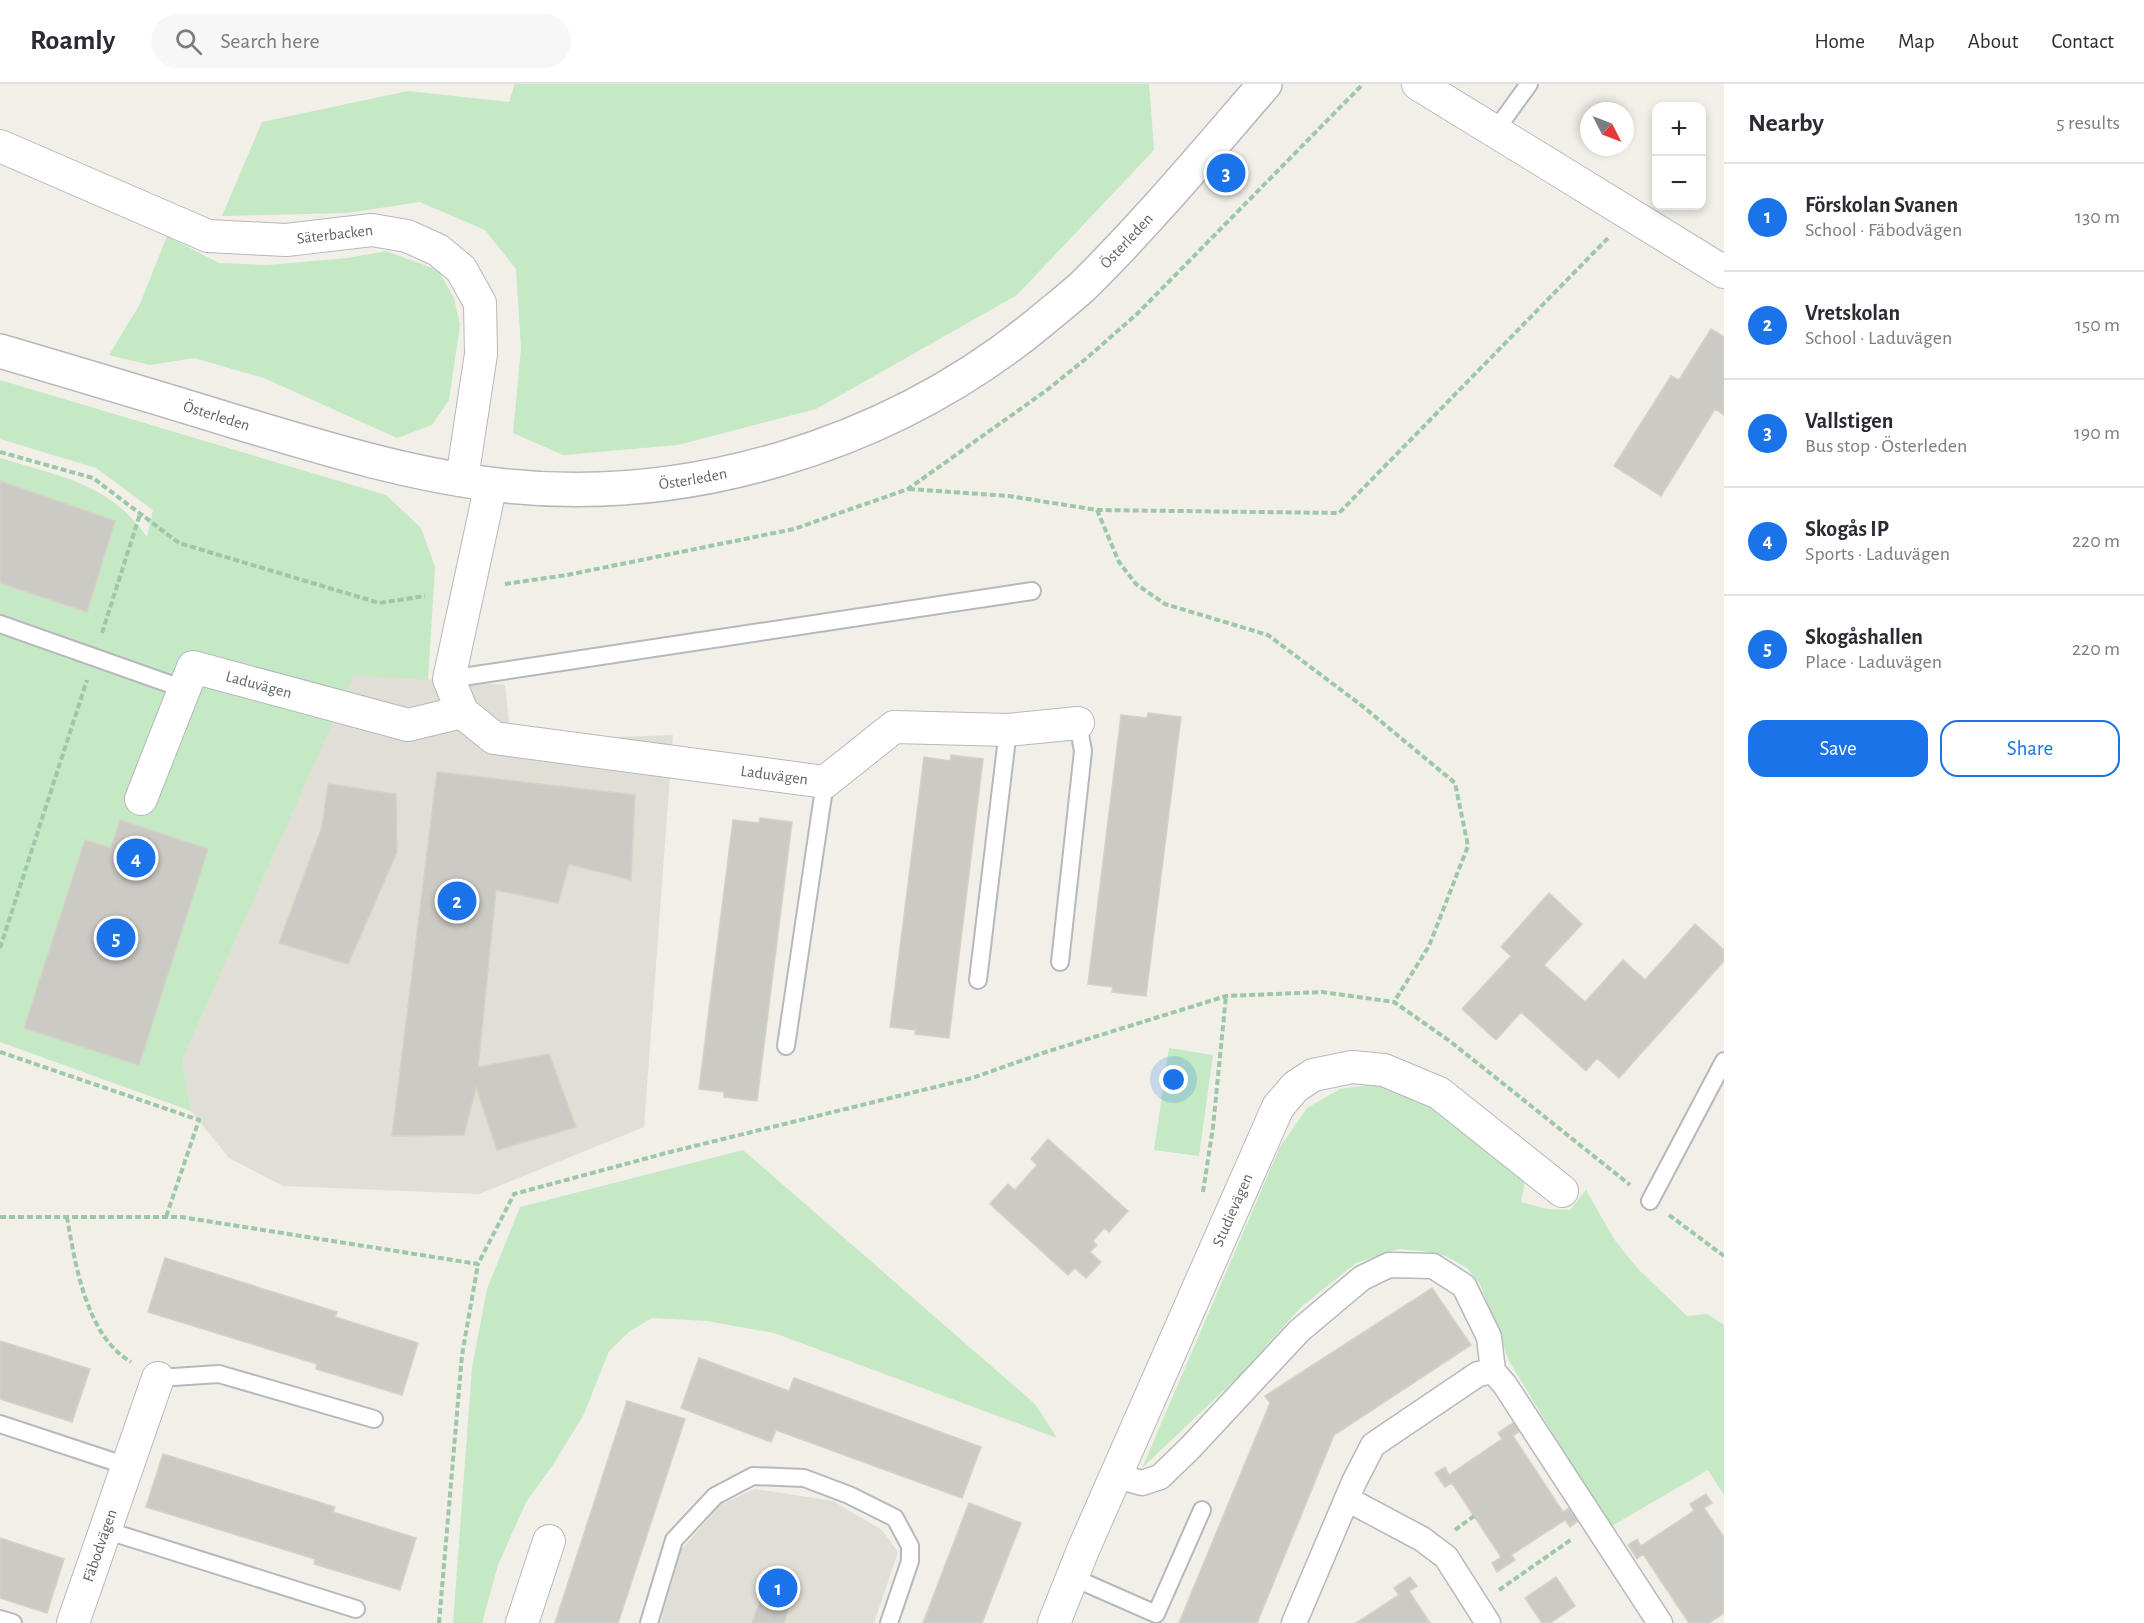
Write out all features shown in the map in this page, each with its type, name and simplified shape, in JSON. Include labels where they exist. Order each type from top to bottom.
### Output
[{"type":"street","name":"Österleden","points":[[0,351],[282,435],[395,466],[476,481],[574,489],[637,487],[722,475],[833,441],[936,395],[1013,343],[1081,288],[1208,151],[1265,84]]},
{"type":"street","points":[[1418,84],[1724,272]]},
{"type":"street","name":"Säterbacken","points":[[0,146],[208,236],[286,240],[372,230],[407,236],[438,250],[461,269],[480,303],[482,354],[476,481]]},
{"type":"street","points":[[449,679],[476,481]]},
{"type":"street","name":"Laduvägen","points":[[141,799],[193,667],[408,725],[462,712]]},
{"type":"street","name":"Laduvägen","points":[[449,679],[462,712],[494,738],[825,782],[894,727],[1008,730],[1078,723]]},
{"type":"street","name":"Studievägen","points":[[1054,1623],[1072,1577],[1278,1107],[1295,1087],[1313,1075],[1352,1067],[1384,1070],[1439,1093],[1562,1191]]},
{"type":"street","points":[[1116,1476],[1142,1483],[1160,1477],[1299,1331],[1362,1278],[1389,1265],[1432,1266],[1464,1286],[1489,1337],[1493,1371],[1505,1385],[1660,1623]]},
{"type":"street","points":[[1294,1623],[1347,1499],[1373,1445],[1478,1374],[1493,1371]]},
{"type":"street","name":"Fäbodvägen","points":[[73,1623],[158,1378]]},
{"type":"street","points":[[1347,1499],[1422,1539],[1446,1557],[1483,1614]]},
{"type":"street","points":[[522,1623],[549,1541]]},
{"type":"lane","points":[[1495,131],[1530,84]]},
{"type":"lane","points":[[449,679],[1032,591]]},
{"type":"lane","points":[[0,624],[184,689]]},
{"type":"lane","points":[[1060,962],[1083,751],[1078,723]]},
{"type":"lane","points":[[978,980],[1008,730]]},
{"type":"lane","points":[[786,1046],[825,782]]},
{"type":"lane","points":[[1650,1201],[1724,1061]]},
{"type":"lane","points":[[158,1378],[219,1374],[374,1419]]},
{"type":"lane","points":[[0,1424],[127,1466]]},
{"type":"lane","points":[[649,1623],[674,1540],[715,1496],[753,1476],[804,1478],[849,1495],[895,1518],[910,1546],[910,1561],[889,1623]]},
{"type":"lane","points":[[1072,1577],[1156,1614],[1202,1509]]},
{"type":"lane","points":[[105,1530],[356,1609]]},
{"type":"lane","points":[[0,1619],[13,1623]]},
{"type":"path","points":[[908,489],[1009,496],[1097,510],[1339,513],[1631,214]]},
{"type":"path","points":[[0,452],[93,478],[179,543],[379,603],[425,596]]},
{"type":"path","points":[[1097,510],[1119,562],[1136,584],[1165,604],[1268,635],[1361,705],[1455,783],[1468,846],[1429,946],[1394,1002]]},
{"type":"path","points":[[0,948],[140,514]]},
{"type":"path","points":[[439,1623],[462,1355],[478,1264],[514,1194],[670,1152],[972,1078],[1046,1052],[1226,996],[1322,992],[1394,1002],[1452,1042],[1650,1201],[1724,1256]]},
{"type":"path","points":[[1200,1199],[1213,1127],[1226,996]]},
{"type":"path","points":[[0,1052],[199,1120],[166,1217]]},
{"type":"path","points":[[0,1216],[181,1217],[478,1264]]},
{"type":"path","points":[[68,1217],[77,1275],[88,1307],[117,1354],[158,1378]]},
{"type":"path","points":[[1483,1614],[1595,1523]]},
{"type":"shaded area","points":[[354,674],[505,685],[511,741],[673,735],[644,1127],[479,1194],[283,1186],[229,1158],[191,1111],[182,1060]]},
{"type":"shaded area","points":[[755,1489],[833,1501],[882,1530],[898,1552],[874,1623],[660,1623],[682,1549],[720,1505]]},
{"type":"green space","points":[[515,84],[1149,84],[1154,150],[1017,295],[816,409],[678,445],[563,455],[513,433],[521,348],[516,269],[485,230],[420,202],[347,213],[222,216],[262,122],[408,91],[509,102]]},
{"type":"green space","points":[[167,236],[219,263],[267,265],[348,258],[386,251],[438,270],[454,298],[460,325],[449,400],[432,425],[397,438],[264,378],[194,358],[150,365],[109,355],[140,304]]},
{"type":"green space","points":[[0,380],[386,495],[421,528],[435,567],[428,680],[354,675],[182,1060],[191,1111],[0,1042],[0,458],[63,477],[99,493],[116,504],[147,537],[153,510],[96,468],[0,439]]},
{"type":"green space","points":[[1169,1048],[1213,1055],[1199,1156],[1154,1150]]},
{"type":"green space","points":[[1378,1084],[1437,1108],[1526,1177],[1521,1202],[1547,1209],[1570,1210],[1586,1190],[1614,1239],[1637,1268],[1687,1316],[1707,1314],[1724,1325],[1724,1495],[1708,1470],[1610,1527],[1509,1361],[1480,1284],[1467,1268],[1446,1256],[1399,1249],[1356,1263],[1301,1307],[1239,1376],[1142,1468],[1280,1147],[1307,1108],[1340,1089]]},
{"type":"green space","points":[[743,1150],[1035,1404],[1057,1438],[774,1333],[707,1321],[652,1318],[630,1331],[609,1351],[584,1414],[553,1465],[526,1502],[498,1565],[482,1623],[453,1623],[472,1368],[487,1289],[520,1207]]},
{"type":"building","points":[[1711,329],[1724,337],[1724,415],[1715,409],[1661,496],[1614,466],[1671,376],[1679,380]]},
{"type":"building","points":[[0,481],[115,521],[87,612],[0,583]]},
{"type":"building","points":[[1148,713],[1181,717],[1146,996],[1112,992],[1113,987],[1088,984],[1121,715],[1147,718]]},
{"type":"building","points":[[951,755],[983,759],[949,1038],[915,1034],[916,1030],[890,1027],[924,757],[950,761]]},
{"type":"building","points":[[437,772],[635,795],[631,880],[569,864],[558,903],[496,890],[478,1067],[549,1054],[576,1127],[497,1150],[476,1087],[464,1135],[392,1136]]},
{"type":"building","points":[[328,784],[396,794],[397,852],[348,964],[279,943],[322,827]]},
{"type":"building","points":[[760,818],[792,822],[757,1101],[724,1097],[724,1092],[699,1089],[733,820],[759,823]]},
{"type":"building","points":[[120,820],[208,849],[139,1065],[24,1028],[85,840],[111,848]]},
{"type":"building","points":[[1549,893],[1582,924],[1544,965],[1585,1002],[1623,960],[1645,980],[1695,924],[1724,950],[1724,961],[1619,1078],[1597,1058],[1586,1071],[1521,1012],[1496,1040],[1462,1009],[1511,956],[1501,947]]},
{"type":"building","points":[[1048,1139],[1128,1211],[1109,1232],[1104,1228],[1093,1241],[1097,1245],[1090,1252],[1101,1262],[1086,1278],[1075,1268],[1068,1275],[990,1204],[1008,1184],[1015,1190],[1037,1165],[1031,1159]]},
{"type":"building","points":[[165,1258],[337,1312],[335,1317],[418,1343],[402,1395],[316,1369],[317,1364],[148,1312]]},
{"type":"building","points":[[1432,1288],[1471,1345],[1334,1435],[1257,1623],[1179,1623],[1270,1403],[1265,1396]]},
{"type":"building","points":[[0,1341],[90,1369],[72,1422],[0,1399]]},
{"type":"building","points":[[699,1358],[789,1391],[794,1378],[981,1447],[962,1498],[776,1430],[771,1442],[681,1408]]},
{"type":"building","points":[[627,1401],[685,1419],[618,1623],[555,1623]]},
{"type":"building","points":[[1514,1422],[1520,1431],[1513,1436],[1563,1512],[1569,1508],[1578,1521],[1570,1527],[1565,1520],[1511,1555],[1515,1560],[1497,1572],[1492,1563],[1501,1557],[1452,1483],[1445,1487],[1435,1473],[1445,1467],[1449,1475],[1502,1439],[1498,1433]]},
{"type":"building","points":[[163,1454],[335,1507],[333,1512],[416,1538],[400,1590],[314,1564],[315,1559],[146,1507]]},
{"type":"building","points":[[1706,1494],[1712,1503],[1704,1508],[1724,1537],[1724,1613],[1709,1623],[1689,1623],[1643,1554],[1637,1559],[1628,1545],[1637,1539],[1641,1546],[1694,1511],[1690,1504]]},
{"type":"building","points":[[969,1503],[1021,1523],[982,1623],[923,1623]]},
{"type":"building","points":[[0,1538],[64,1559],[47,1613],[0,1598]]},
{"type":"building","points":[[1410,1577],[1417,1586],[1409,1591],[1430,1623],[1356,1623],[1399,1595],[1394,1588]]},
{"type":"building","points":[[1556,1577],[1575,1606],[1550,1623],[1542,1623],[1525,1598]]},
{"type":"building","points":[[761,1598],[789,1607],[784,1623],[752,1623]]},
{"type":"place","name":"Vallstigen","points":[[1226,173]]},
{"type":"place","name":"Skogås IP","points":[[136,858]]},
{"type":"place","name":"Vretskolan","points":[[457,901]]},
{"type":"place","name":"Skogåshallen","points":[[116,938]]},
{"type":"place","name":"Förskolan Svanen","points":[[778,1588]]}]
